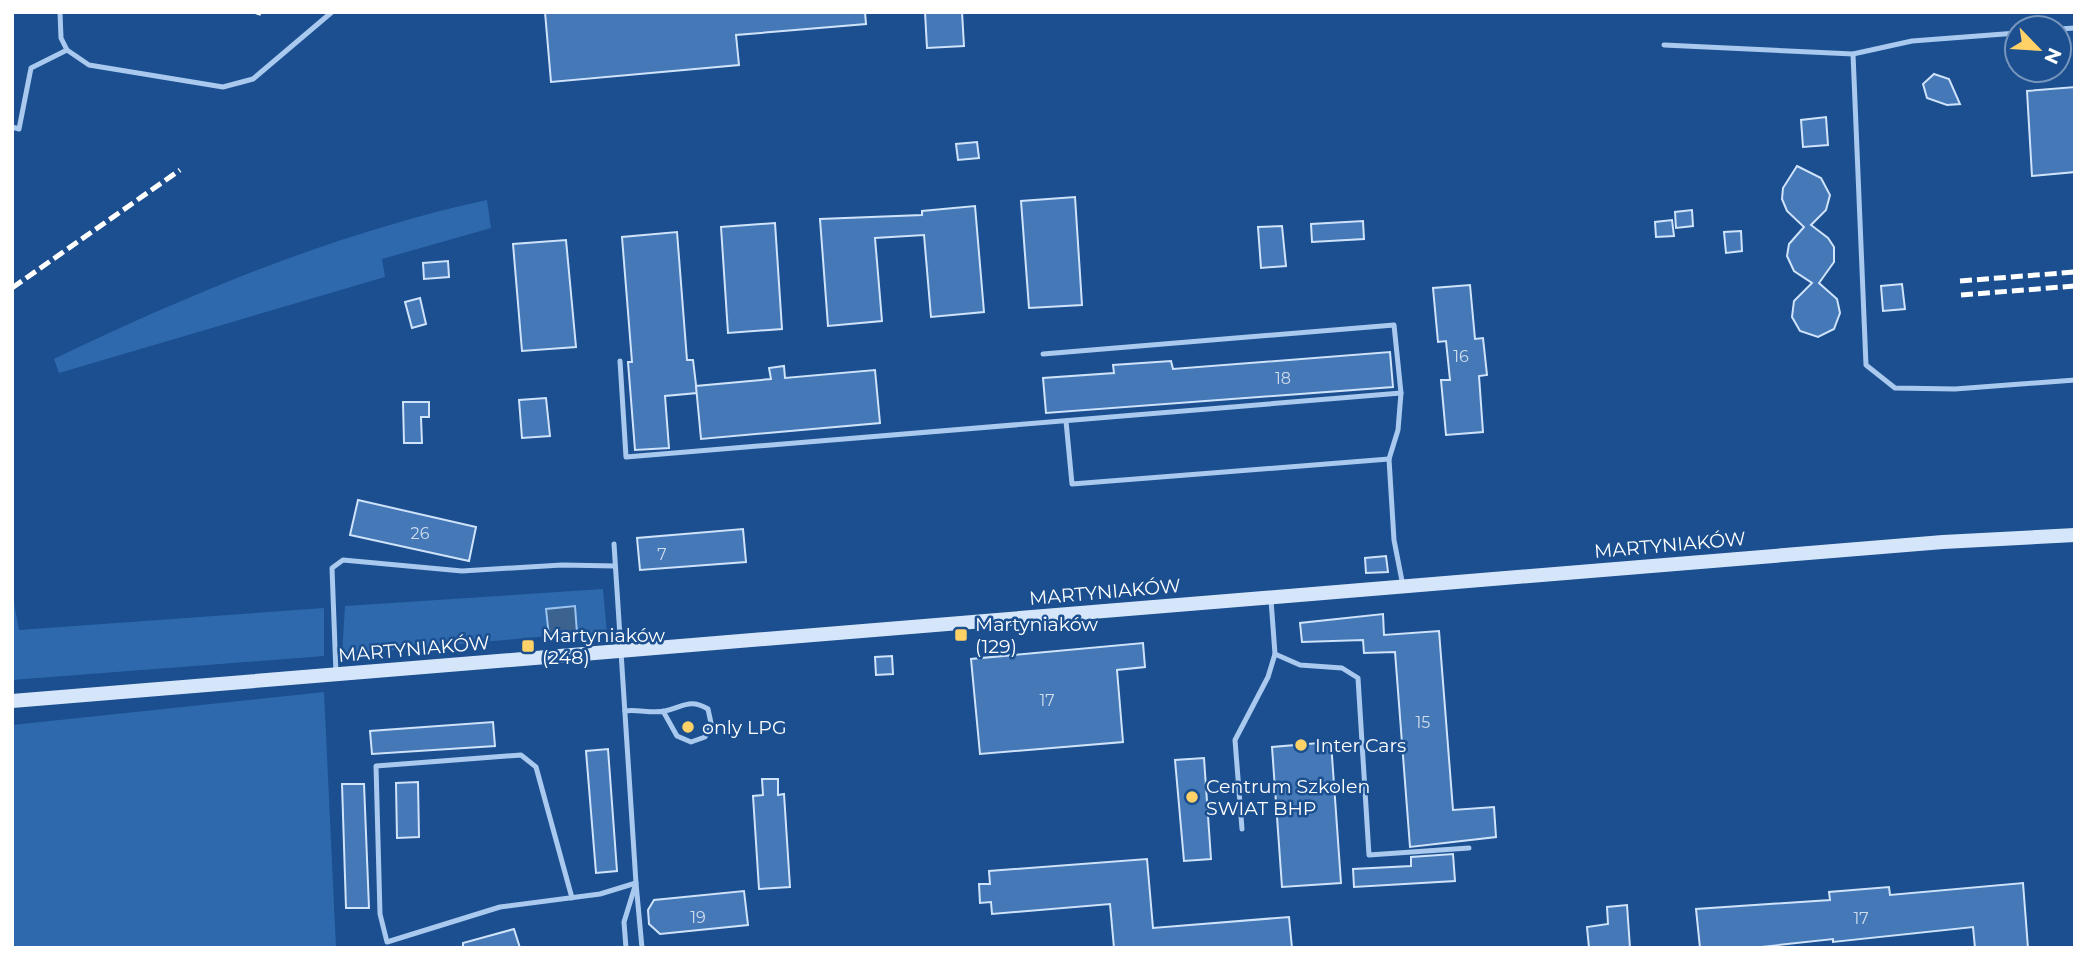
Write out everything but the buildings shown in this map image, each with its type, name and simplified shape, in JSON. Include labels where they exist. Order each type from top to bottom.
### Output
[{"type":"main road","name":"MARTYNIAKÓW","points":[[12,701],[1942,542],[2075,535]]},
{"type":"lane","points":[[60,12],[61,38],[67,50],[89,65],[201,84],[238,85],[253,79],[332,12]]},
{"type":"lane","points":[[1664,45],[1853,54],[1912,41],[2003,34]]},
{"type":"lane","points":[[12,127],[19,129],[31,68],[67,50]]},
{"type":"lane","points":[[1853,54],[1866,365],[1895,388],[1955,389],[2075,380]]},
{"type":"lane","points":[[1043,354],[1394,325],[1401,393],[1398,429],[1389,459],[1394,540],[1403,586]]},
{"type":"lane","points":[[620,361],[626,457],[1401,393]]},
{"type":"lane","points":[[1066,421],[1072,484],[1389,459]]},
{"type":"lane","points":[[614,544],[642,948]]},
{"type":"lane","points":[[337,675],[332,568],[343,560],[462,571],[562,565],[615,566]]},
{"type":"lane","points":[[1242,829],[1236,740],[1268,677],[1275,654],[1271,597]]},
{"type":"lane","points":[[1275,654],[1300,665],[1342,668],[1358,678],[1369,855],[1469,848]]},
{"type":"lane","points":[[625,711],[663,711],[683,703],[697,702],[708,709],[711,723],[705,737],[691,741],[677,736],[663,711]]},
{"type":"lane","points":[[572,898],[536,767],[521,755],[376,766],[380,914],[387,942],[499,907],[572,898],[600,894],[636,883]]},
{"type":"lane","points":[[626,948],[624,922],[636,883]]},
{"type":"shaded area","points":[[487,200],[491,228],[382,259],[385,277],[59,373],[54,359],[212,288],[375,229]]},
{"type":"shaded area","points":[[603,589],[607,634],[577,633],[575,607],[546,609],[549,636],[342,655],[345,606]]},
{"type":"shaded area","points":[[12,592],[19,630],[324,608],[324,656],[12,680]]},
{"type":"shaded area","points":[[575,606],[577,633],[549,636],[546,609]]},
{"type":"shaded area","points":[[324,692],[336,948],[12,948],[12,725]]},
{"type":"railway","points":[[12,288],[180,170]]},
{"type":"railway","points":[[1960,281],[2075,272]]},
{"type":"railway","points":[[1961,295],[2075,286]]},
{"type":"place","name":"Martyniaków (129)","points":[[961,635]]},
{"type":"place","name":"Martyniaków (248)","points":[[528,646]]},
{"type":"place","name":"only LPG","points":[[688,727]]},
{"type":"place","name":"Inter Cars","points":[[1301,745]]},
{"type":"place","name":"Centrum Szkolen SWIAT BHP","points":[[1192,797]]}]
